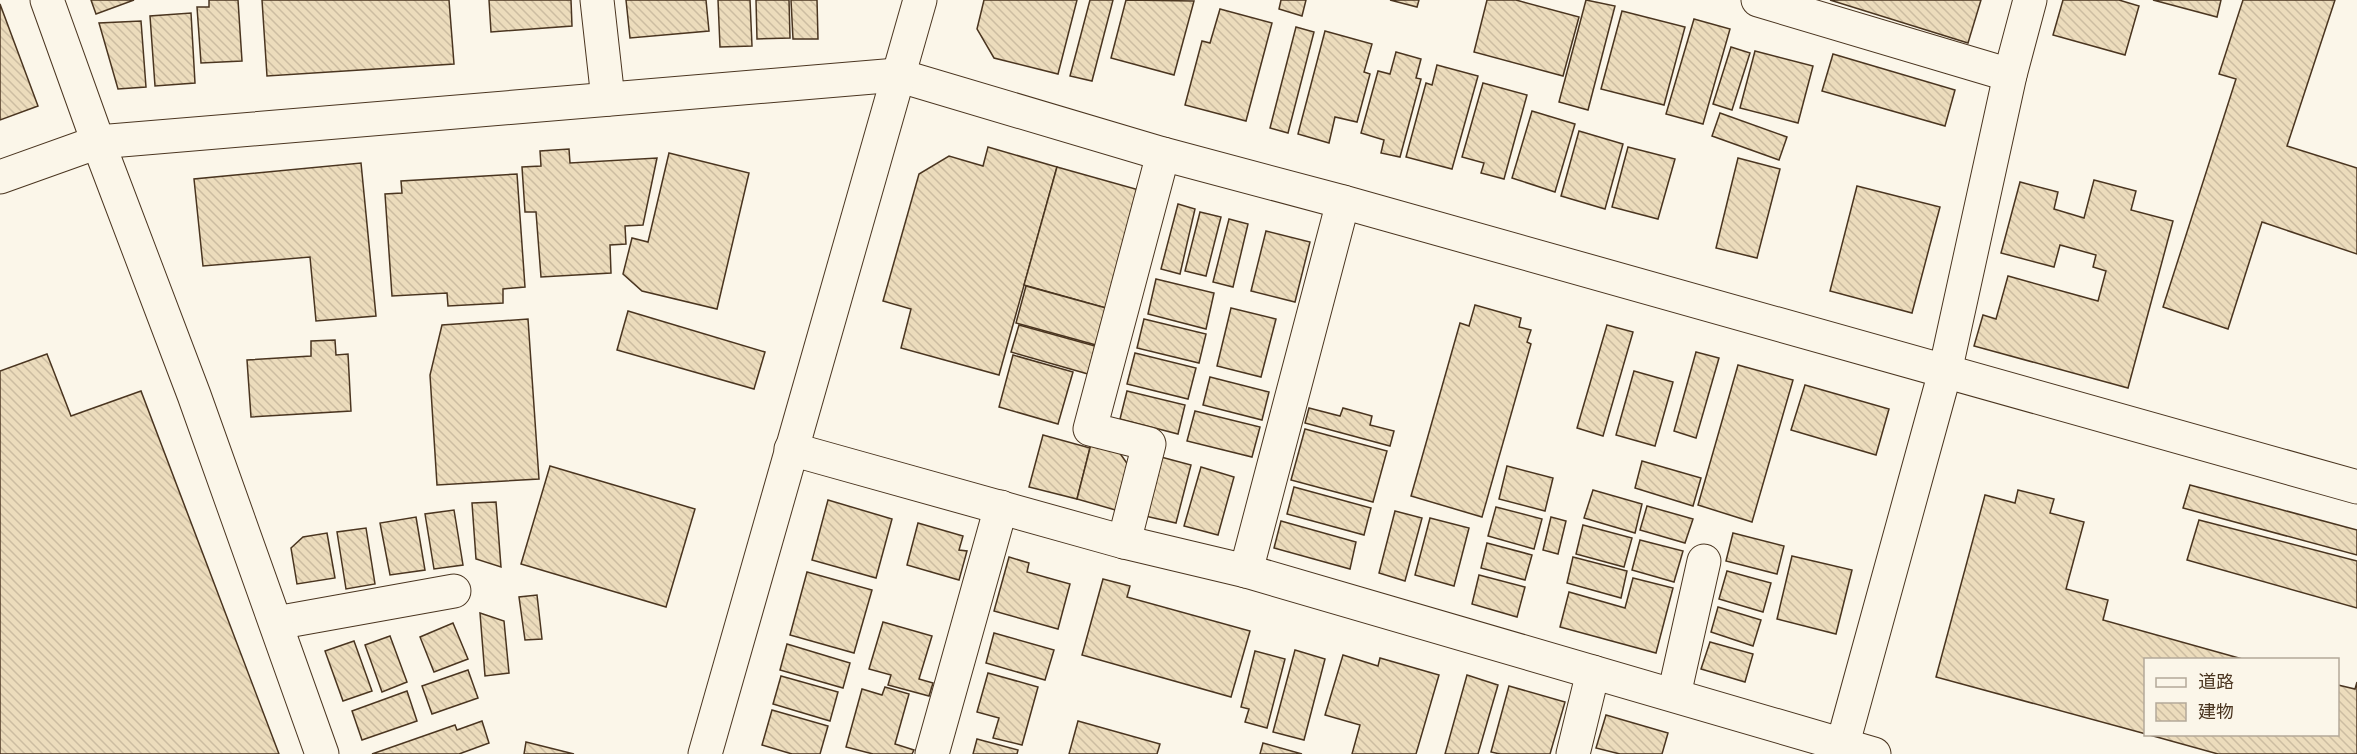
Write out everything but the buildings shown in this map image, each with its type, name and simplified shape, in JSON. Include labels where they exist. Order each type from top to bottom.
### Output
[{"type":"street","points":[[47,0],[194,395],[322,754]]},
{"type":"street","points":[[597,0],[608,99]]},
{"type":"street","points":[[705,754],[920,0]]},
{"type":"street","points":[[1758,0],[2010,75]]},
{"type":"street","points":[[1840,750],[1945,372],[2010,75],[2030,0]]},
{"type":"street","points":[[0,177],[98,142],[897,75],[1163,154],[1343,202],[2357,487]]},
{"type":"street","points":[[1124,542],[1149,444],[1090,429],[1163,154]]},
{"type":"street","points":[[1246,571],[1343,202]]},
{"type":"street","points":[[791,449],[1124,542],[1246,571],[1674,695],[1840,750],[1874,754]]},
{"type":"street","points":[[932,754],[1001,507]]},
{"type":"street","points":[[1674,695],[1704,561]]},
{"type":"street","points":[[276,623],[454,591]]},
{"type":"street","points":[[1573,754],[1593,672]]}]
